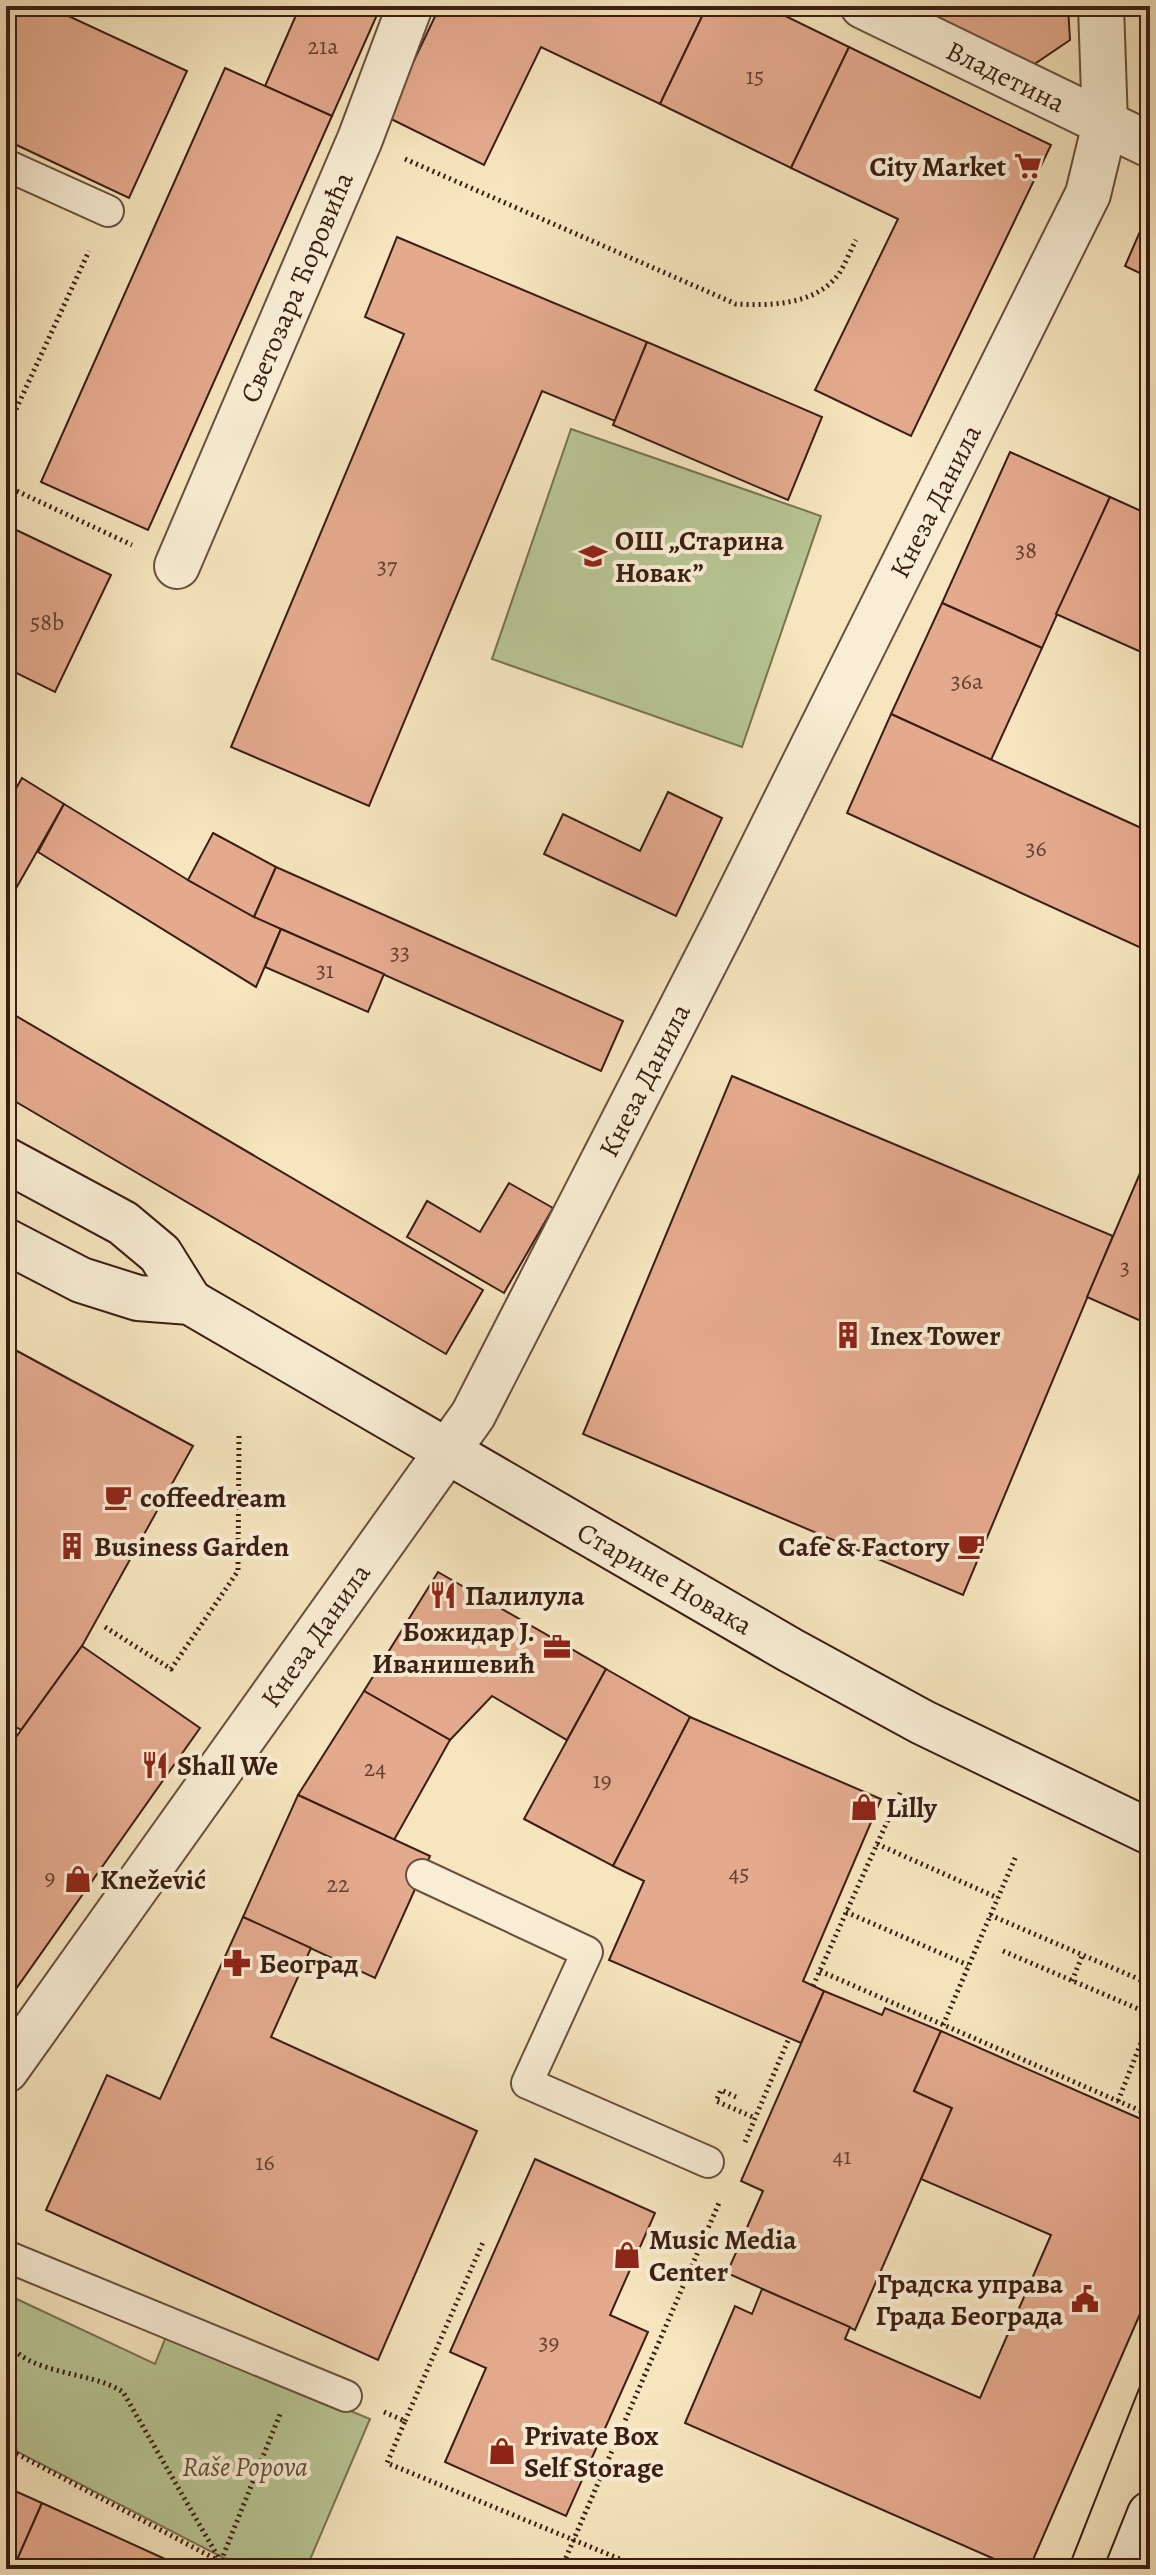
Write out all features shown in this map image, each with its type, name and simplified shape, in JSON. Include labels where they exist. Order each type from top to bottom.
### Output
[{"type":"street","name":"Светозара Ћоровића","points":[[177,566],[360,139],[410,6]]},
{"type":"street","name":"Владетина","points":[[863,6],[1150,145]]},
{"type":"street","name":"Кнеза Данила","points":[[6,2070],[473,1415],[725,923],[1088,194],[1105,124],[1101,6]]},
{"type":"street","name":"Старине Новака","points":[[6,1160],[123,1223],[160,1254],[190,1302]]},
{"type":"street","name":"Старине Новака","points":[[6,1241],[81,1280],[138,1298],[190,1302],[685,1591],[922,1722],[1150,1832]]},
{"type":"street","points":[[1128,2569],[1150,2514]]},
{"type":"lane","points":[[6,165],[108,211]]},
{"type":"lane","points":[[422,1875],[587,1952],[527,2083],[708,2162]]},
{"type":"lane","points":[[6,2256],[346,2396]]},
{"type":"path","points":[[360,139],[736,304],[774,306],[806,297],[836,277],[856,240]]},
{"type":"path","points":[[6,431],[108,211]]},
{"type":"path","points":[[6,486],[177,566]]},
{"type":"path","points":[[105,1627],[171,1669],[188,1645],[238,1571],[239,1435]]},
{"type":"path","points":[[813,1986],[901,1791]]},
{"type":"path","points":[[877,1844],[998,1898]]},
{"type":"path","points":[[943,2025],[1016,1856]]},
{"type":"path","points":[[846,1912],[968,1965]]},
{"type":"path","points":[[990,1915],[1150,1984]]},
{"type":"path","points":[[1003,1951],[1150,2014]]},
{"type":"path","points":[[1072,1981],[1082,1955]]},
{"type":"path","points":[[820,1971],[1150,2115]]},
{"type":"path","points":[[1118,2101],[1150,2020]]},
{"type":"path","points":[[743,2146],[789,2038]]},
{"type":"path","points":[[736,2097],[721,2090],[716,2101],[755,2118]]},
{"type":"path","points":[[561,2569],[725,2189]]},
{"type":"path","points":[[483,2242],[387,2463],[644,2569]]},
{"type":"path","points":[[7,2346],[40,2365],[105,2381],[123,2392],[221,2562]]},
{"type":"path","points":[[221,2562],[296,2375]]},
{"type":"path","points":[[394,2416],[405,2421]]},
{"type":"path","points":[[6,2448],[229,2569]]},
{"type":"green space","points":[[571,429],[821,516],[742,747],[492,659]]},
{"type":"green space","name":"Raše Popova","points":[[6,2294],[155,2364],[167,2334],[370,2419],[306,2569],[245,2569],[6,2446]]},
{"type":"building","points":[[6,6],[47,6],[187,71],[129,198],[6,140]]},
{"type":"building","points":[[300,6],[381,6],[332,116],[265,86]]},
{"type":"building","points":[[440,6],[707,6],[660,104],[541,47],[484,165],[387,117]]},
{"type":"building","points":[[707,6],[765,6],[849,47],[791,168],[660,104]]},
{"type":"building","points":[[915,6],[944,6],[938,18]]},
{"type":"building","points":[[944,6],[1068,6],[1070,40],[1033,65],[938,18]]},
{"type":"building","points":[[849,47],[1051,145],[911,436],[815,390],[898,219],[791,168]]},
{"type":"building","points":[[225,68],[332,116],[148,530],[41,482]]},
{"type":"building","points":[[1150,214],[1150,278],[1125,266]]},
{"type":"building","points":[[397,237],[647,342],[615,421],[542,391],[369,806],[231,747],[404,334],[365,317]]},
{"type":"building","points":[[647,342],[822,417],[788,500],[613,425]]},
{"type":"building","points":[[1010,452],[1110,497],[1042,648],[942,603]]},
{"type":"building","points":[[1110,497],[1150,515],[1150,656],[1056,614]]},
{"type":"building","points":[[12,528],[111,575],[55,692],[6,668],[6,541]]},
{"type":"building","points":[[942,603],[1042,648],[991,760],[891,714]]},
{"type":"building","points":[[891,714],[1150,832],[1150,952],[847,813]]},
{"type":"building","points":[[22,778],[64,804],[6,906],[6,806]]},
{"type":"building","points":[[668,792],[722,818],[676,916],[544,854],[563,814],[640,851]]},
{"type":"building","points":[[64,804],[188,880],[281,929],[256,987],[38,852]]},
{"type":"building","points":[[213,833],[276,867],[254,917],[188,880]]},
{"type":"building","points":[[276,867],[623,1021],[601,1071],[254,917]]},
{"type":"building","points":[[281,929],[384,974],[368,1012],[265,967]]},
{"type":"building","points":[[6,1010],[483,1290],[446,1354],[6,1096]]},
{"type":"building","name":"Inex Tower","points":[[732,1076],[1113,1236],[963,1595],[583,1434]]},
{"type":"building","points":[[1150,1150],[1150,1325],[1087,1297]]},
{"type":"building","points":[[509,1183],[553,1208],[504,1293],[407,1237],[427,1201],[480,1232]]},
{"type":"building","name":"Business Garden","points":[[6,1345],[193,1446],[82,1646],[21,1730],[6,1721]]},
{"type":"building","points":[[438,1572],[606,1669],[567,1740],[492,1696],[450,1740],[364,1691]]},
{"type":"building","points":[[82,1646],[200,1728],[6,2003],[6,1751]]},
{"type":"building","points":[[606,1669],[690,1717],[613,1866],[524,1819]]},
{"type":"building","points":[[364,1691],[450,1740],[394,1840],[298,1795]]},
{"type":"building","points":[[690,1717],[881,1799],[803,1981],[824,1991],[801,2043],[609,1960],[644,1881],[613,1866]]},
{"type":"building","points":[[298,1795],[430,1856],[375,1978],[243,1917]]},
{"type":"building","points":[[243,1917],[311,1948],[271,2037],[477,2131],[378,2360],[46,2210],[107,2075],[160,2099]]},
{"type":"building","points":[[824,1991],[882,2015],[885,2008],[941,2031],[914,2091],[952,2108],[855,2330],[727,2273],[763,2191],[741,2181]]},
{"type":"building","name":"Градска управа Града Београда","points":[[941,2031],[1150,2123],[1150,2291],[1029,2569],[1017,2569],[685,2423],[735,2306],[752,2314],[762,2289],[850,2327],[845,2339],[980,2398],[1051,2235],[921,2179],[952,2108],[914,2091]]},
{"type":"building","points":[[535,2159],[655,2213],[610,2315],[648,2332],[566,2516],[445,2462],[486,2368],[450,2352]]},
{"type":"building","points":[[6,2487],[42,2503],[13,2569],[6,2569]]},
{"type":"building","points":[[42,2503],[187,2569],[13,2569]]},
{"type":"tram line","points":[[1068,2569],[1150,2361]]},
{"type":"place","name":"City Market","points":[[1028,166]]},
{"type":"place","name":"ОШ „Старина Новак”","points":[[593,556]]},
{"type":"place","name":"Inex Tower","points":[[848,1335]]},
{"type":"place","name":"coffeedream","points":[[118,1497]]},
{"type":"place","name":"Business Garden","points":[[72,1546]]},
{"type":"place","name":"Cafe & Factory","points":[[971,1546]]},
{"type":"place","name":"Палилула","points":[[443,1595]]},
{"type":"place","name":"Божидар Ј. Иванишевић","points":[[557,1647]]},
{"type":"place","name":"Shall We","points":[[155,1765]]},
{"type":"place","name":"Lilly","points":[[864,1807]]},
{"type":"place","name":"Knežević","points":[[78,1879]]},
{"type":"place","name":"Београд","points":[[237,1963]]},
{"type":"place","name":"Music Media Center","points":[[627,2255]]},
{"type":"place","name":"Градска управа Града Београда","points":[[1085,2299]]},
{"type":"place","name":"Private Box Self Storage","points":[[502,2451]]}]
